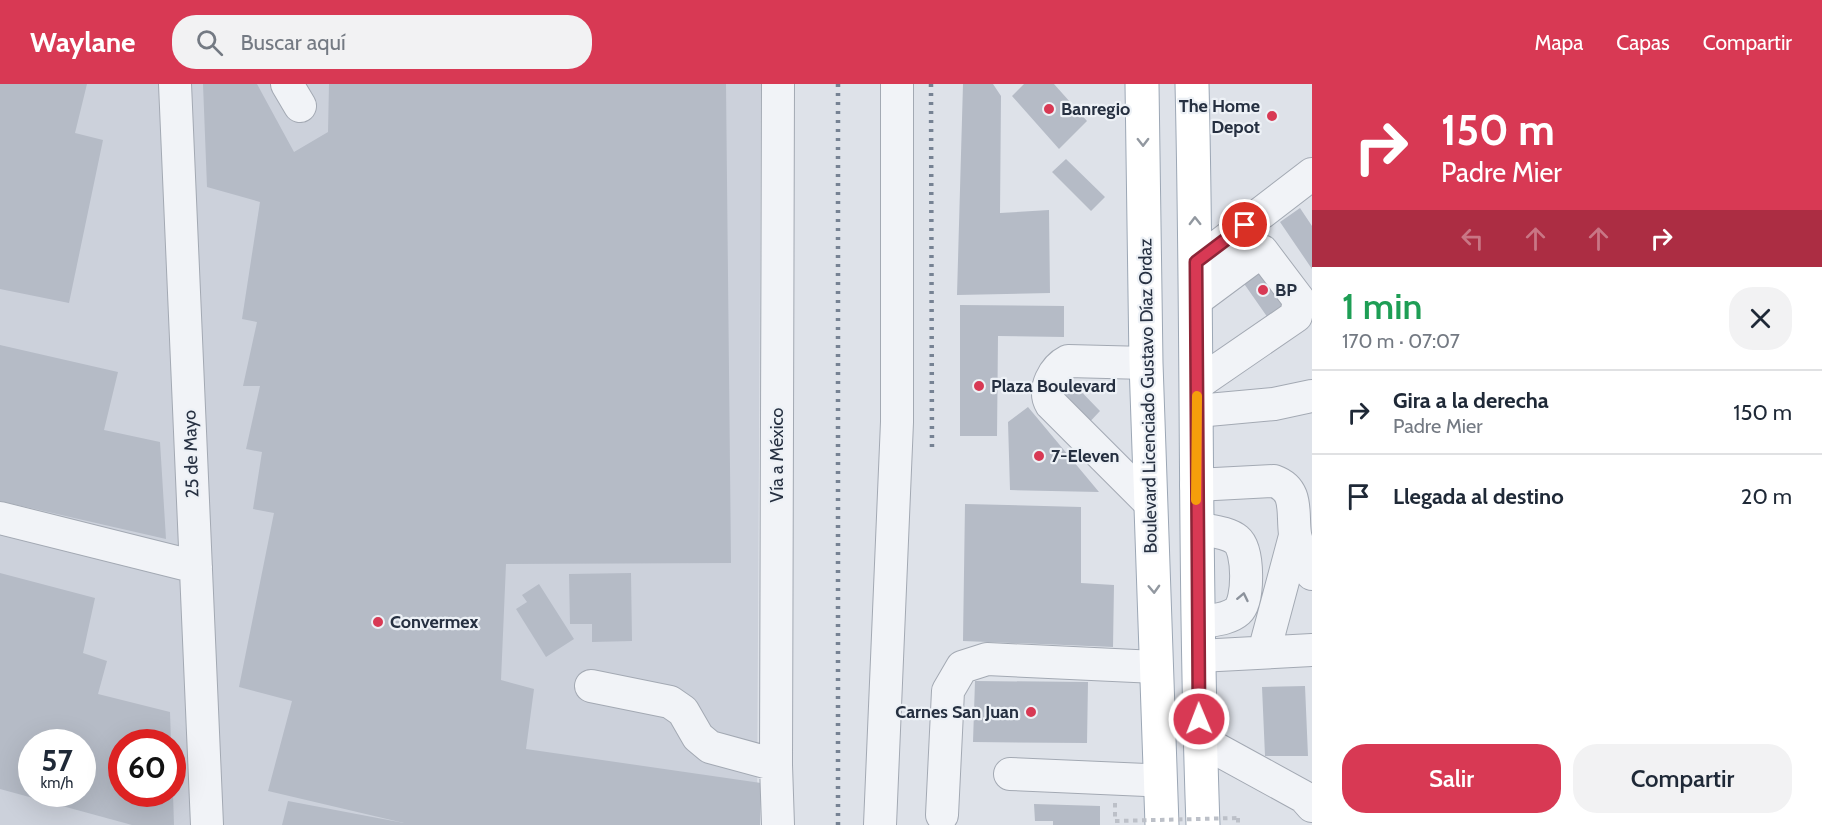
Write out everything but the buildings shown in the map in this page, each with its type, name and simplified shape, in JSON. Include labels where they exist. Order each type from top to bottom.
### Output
[{"type":"main road","name":"Boulevard Licenciado Gustavo Díaz Ordaz","points":[[1143,84],[1146,363],[1162,825]]},
{"type":"main road","points":[[1192,84],[1196,262],[1198,623],[1203,825]]},
{"type":"main road","name":"Boulevard Licenciado Gustavo Díaz Ordaz","points":[[1129,823],[1146,780],[1159,708]]},
{"type":"street","name":"25 de Mayo","points":[[175,84],[207,825]]},
{"type":"street","name":"Vía a México","points":[[778,84],[776,765],[778,825]]},
{"type":"street","points":[[880,825],[897,422],[897,84]]},
{"type":"street","points":[[1196,262],[1312,174]]},
{"type":"street","points":[[1197,397],[1296,316],[1299,300],[1245,225]]},
{"type":"street","points":[[1196,300],[1262,251]]},
{"type":"street","points":[[1146,363],[1068,361],[1060,368],[1049,385],[1047,395],[1051,404],[1151,504]]},
{"type":"street","points":[[1197,397],[1274,404],[1312,396]]},
{"type":"street","points":[[1196,485],[1274,481],[1284,484],[1292,494],[1295,536],[1264,652]]},
{"type":"street","points":[[0,519],[196,567]]},
{"type":"street","points":[[1197,528],[1230,536],[1240,542],[1245,558],[1246,578],[1244,603],[1238,611],[1228,616],[1198,623]]},
{"type":"street","points":[[1295,536],[1312,574]]},
{"type":"street","points":[[1199,656],[1312,650]]},
{"type":"street","points":[[942,815],[948,691],[962,667],[987,659],[1156,667]]},
{"type":"street","points":[[591,686],[670,702],[683,711],[698,736],[710,747],[776,765]]},
{"type":"street","points":[[1200,740],[1309,799]]},
{"type":"street","points":[[1010,774],[1146,780]]},
{"type":"path","points":[[1129,823],[1238,818],[1238,825]]},
{"type":"shaded area","points":[[0,84],[761,84],[757,825],[0,825]]},
{"type":"railway","points":[[838,84],[838,825]]},
{"type":"railway","points":[[931,84],[932,453]]},
{"type":"slow traffic","points":[[1196,500],[1197,396]]},
{"type":"place","name":"Banregio","points":[[1049,109]]},
{"type":"place","name":"The Home Depot","points":[[1272,116]]},
{"type":"place","name":"BP","points":[[1263,290]]},
{"type":"place","name":"Plaza Boulevard","points":[[979,386]]},
{"type":"place","name":"7-Eleven","points":[[1039,456]]},
{"type":"place","name":"Convermex","points":[[378,622]]},
{"type":"place","name":"Carnes San Juan","points":[[1031,712]]},
{"type":"route","points":[[1199,719],[1196,262],[1245,225]]}]
